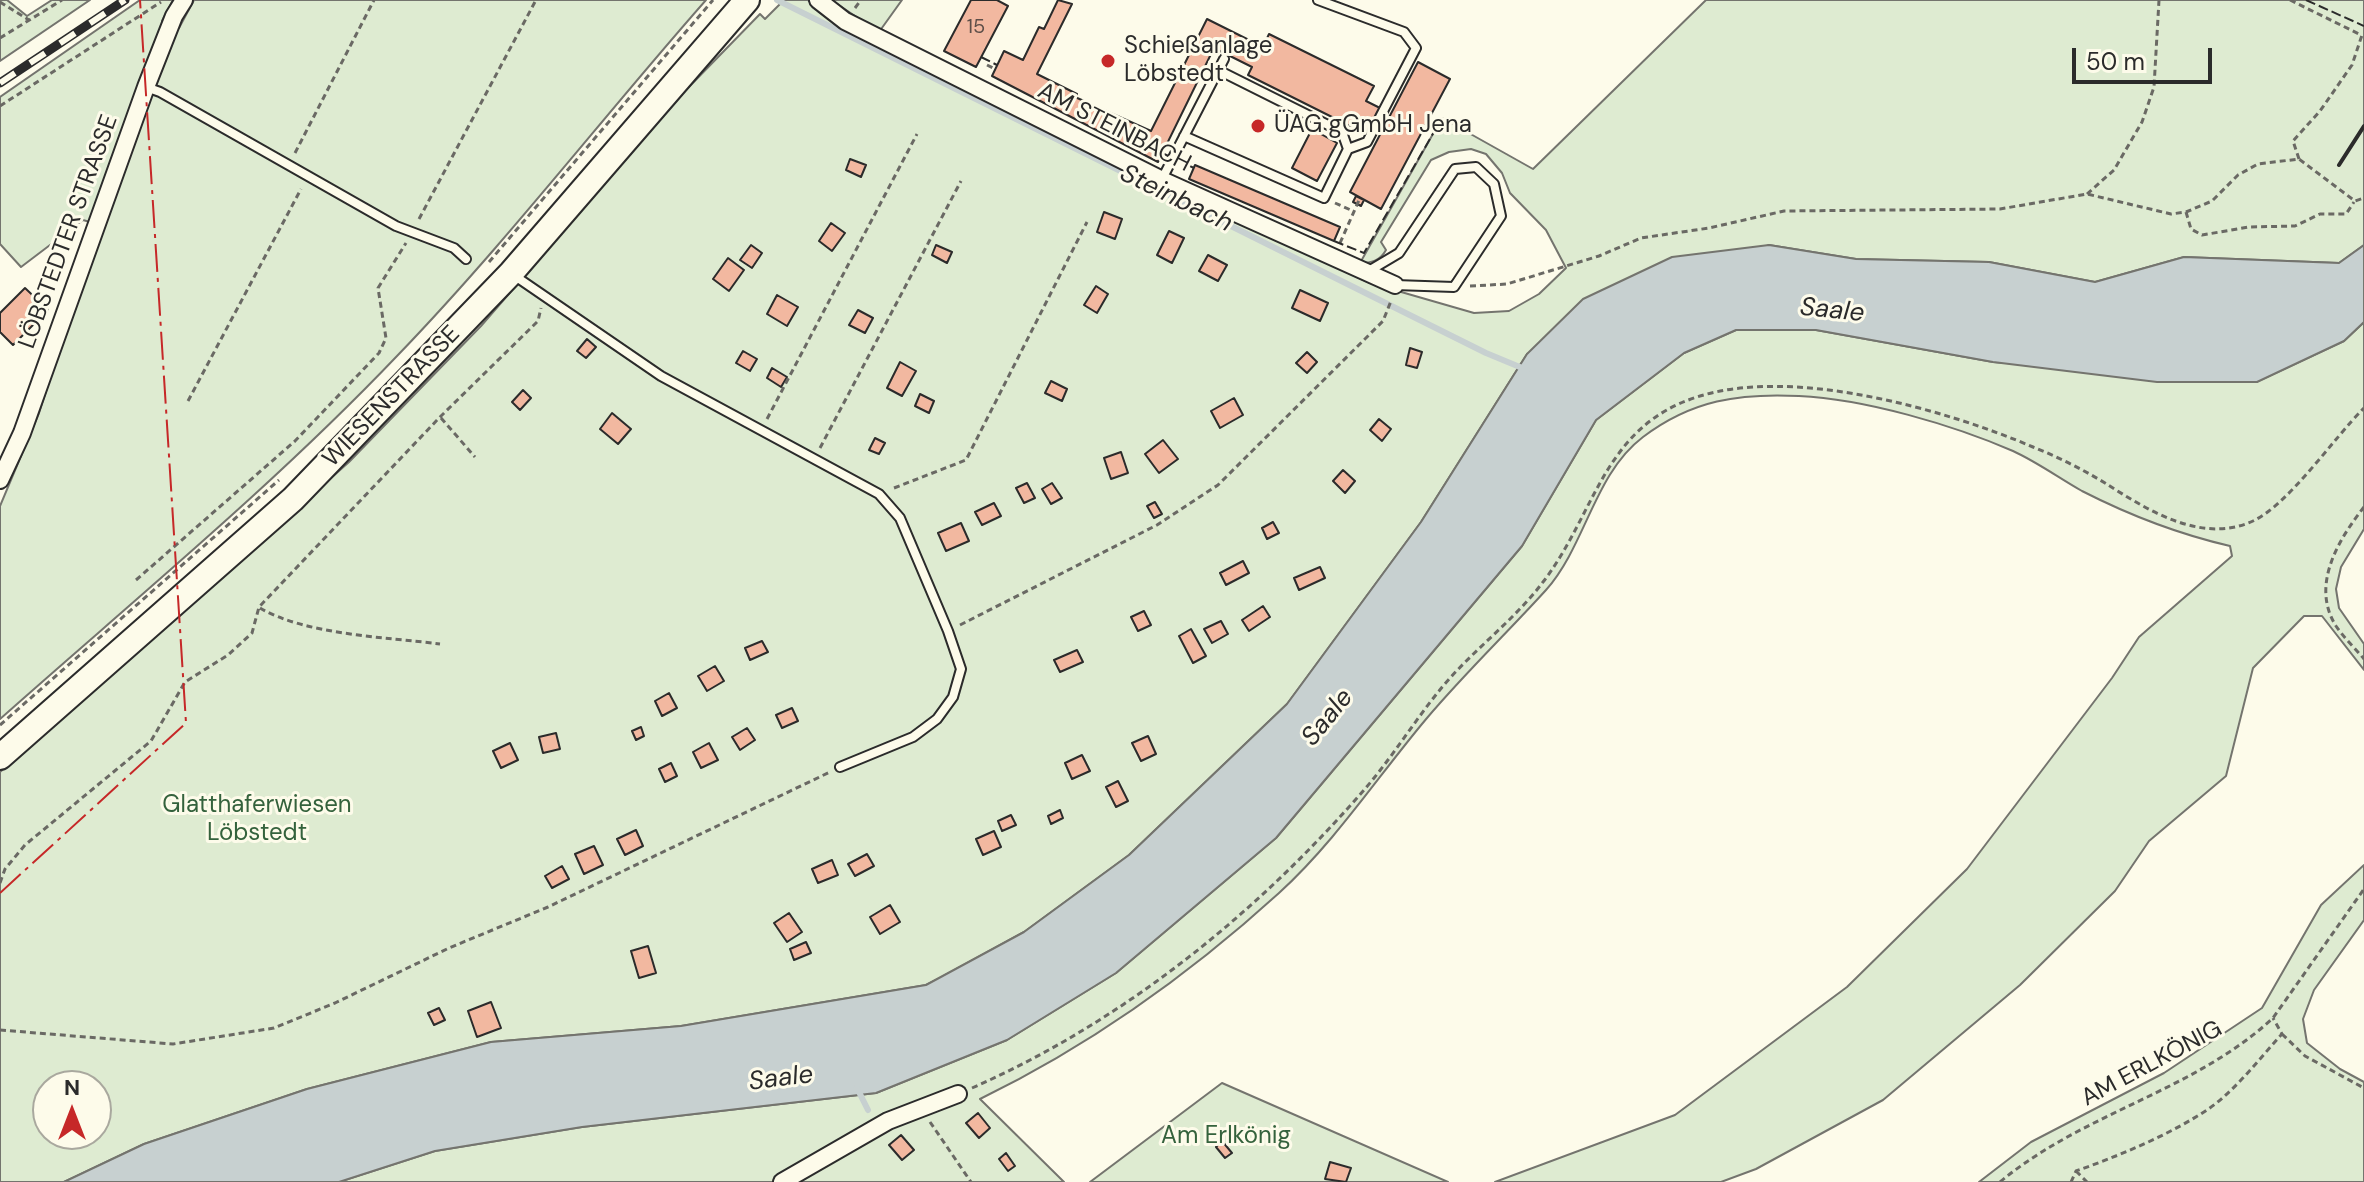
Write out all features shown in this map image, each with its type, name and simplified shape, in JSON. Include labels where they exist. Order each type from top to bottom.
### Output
[{"type":"street","name":"LÖBSTEDTER STRASSE","points":[[0,480],[33,404],[146,87],[174,16],[184,0]]},
{"type":"street","name":"AM STEINBACH","points":[[818,0],[845,21],[1162,180],[1367,272],[1394,291]]},
{"type":"street","name":"WIESENSTRASSE","points":[[0,757],[293,499],[511,273],[746,2]]},
{"type":"street","points":[[782,1182],[888,1121],[958,1094]]},
{"type":"lane","points":[[1184,136],[1324,198],[1348,149],[1367,142],[1416,48],[1404,32],[1318,0]]},
{"type":"lane","points":[[1162,180],[1224,59]]},
{"type":"lane","points":[[1218,70],[1342,132],[1348,149]]},
{"type":"lane","points":[[146,87],[412,233],[454,248],[466,259]]},
{"type":"lane","points":[[1367,272],[1399,253],[1455,169],[1476,167],[1494,184],[1501,216],[1454,287],[1394,291]]},
{"type":"lane","points":[[511,273],[661,376],[879,494],[900,518],[961,669],[953,697],[937,719],[913,737],[840,767]]},
{"type":"path","points":[[0,38],[62,0]]},
{"type":"path","points":[[0,106],[165,0]]},
{"type":"path","points":[[288,164],[374,0]]},
{"type":"path","points":[[136,580],[295,441],[379,353],[386,338],[378,288],[412,233],[536,0]]},
{"type":"path","points":[[486,267],[713,0]]},
{"type":"path","points":[[2087,194],[2114,170],[2142,122],[2154,87],[2159,0]]},
{"type":"path","points":[[2290,0],[2363,36],[2352,65],[2320,111],[2293,141],[2299,159],[2355,201]]},
{"type":"path","points":[[0,2],[29,20]]},
{"type":"path","points":[[987,65],[995,69]]},
{"type":"path","points":[[762,429],[917,134]]},
{"type":"path","points":[[1454,287],[1507,284],[1599,256],[1641,238],[1709,228],[1784,211],[2000,209],[2087,194],[2171,214],[2186,212],[2212,201],[2238,175],[2258,164],[2299,159]]},
{"type":"path","points":[[188,401],[308,175]]},
{"type":"path","points":[[815,458],[961,181]]},
{"type":"path","points":[[1324,198],[1354,211]]},
{"type":"path","points":[[1333,257],[1360,198]]},
{"type":"path","points":[[2186,212],[2191,229],[2202,235],[2249,227],[2295,226],[2320,214],[2346,214],[2355,201],[2364,198]]},
{"type":"path","points":[[879,494],[966,460],[1087,222]]},
{"type":"path","points":[[948,631],[1157,525],[1218,485],[1383,321],[1394,291]]},
{"type":"path","points":[[0,883],[5,869],[25,845],[151,741],[185,682],[228,655],[252,633],[259,607],[440,417],[538,321],[543,297]]},
{"type":"path","points":[[958,1094],[1008,1072],[1093,1024],[1233,923],[1286,873],[1367,787],[1439,690],[1542,583],[1566,548],[1619,450],[1650,419],[1671,407],[1711,393],[1760,386],[1852,394],[1912,406],[1983,427],[2035,448],[2076,467],[2161,516],[2192,525],[2226,528],[2252,521],[2280,503],[2364,408]]},
{"type":"path","points":[[440,417],[475,457]]},
{"type":"path","points":[[0,725],[284,476]]},
{"type":"path","points":[[2364,507],[2345,531],[2326,576],[2327,604],[2335,624],[2364,659]]},
{"type":"path","points":[[259,607],[275,616],[313,627],[440,644]]},
{"type":"path","points":[[1,1028],[173,1044],[274,1028],[335,1003],[449,948],[548,907],[840,767]]},
{"type":"path","name":"AM ERLKÖNIG","points":[[2000,1182],[2042,1151],[2091,1124],[2215,1064],[2273,1018],[2364,889]]},
{"type":"path","points":[[2273,1018],[2282,1034],[2305,1056],[2364,1088]]},
{"type":"path","points":[[2071,1182],[2076,1171],[2123,1154],[2209,1109],[2282,1034]]},
{"type":"path","points":[[921,1109],[971,1182]]},
{"type":"path","points":[[2076,1171],[2087,1182]]},
{"type":"green space","points":[[0,0],[7,0],[27,16],[52,0],[90,0],[0,61]]},
{"type":"green space","points":[[140,0],[173,0],[162,21],[179,28],[194,0],[706,0],[477,269],[350,404],[202,542],[0,719],[0,506],[39,413],[100,225],[83,220],[21,267],[0,244],[0,97]]},
{"type":"green space","name":"Glatthaferwiesen Löbstedt","points":[[784,0],[808,0],[818,10],[1099,157],[1370,283],[1474,313],[1509,311],[1539,294],[1566,268],[1546,230],[1510,193],[1502,173],[1486,154],[1471,149],[1449,152],[1431,160],[1381,242],[1386,250],[1384,254],[1375,261],[1360,263],[1442,118],[1533,169],[1706,0],[2364,0],[2364,245],[2339,263],[2184,257],[2095,282],[1989,262],[1856,259],[1769,245],[1527,354],[1421,522],[1287,704],[1129,855],[1024,932],[940,978],[926,985],[681,1026],[491,1042],[307,1089],[144,1144],[64,1182],[0,1182],[0,772],[349,462],[481,326],[683,93],[760,14],[765,19]]},
{"type":"green space","points":[[831,0],[902,0],[879,32]]},
{"type":"green space","points":[[2364,322],[2364,529],[2341,567],[2336,589],[2339,608],[2364,644],[2364,670],[2322,616],[2304,616],[2253,668],[2226,776],[2149,841],[2115,891],[2020,985],[1883,1100],[1756,1169],[1721,1182],[1495,1182],[1675,1115],[1847,987],[1967,869],[2112,678],[2139,637],[2232,556],[2230,546],[2136,516],[2082,491],[2013,451],[1908,415],[1852,402],[1799,396],[1736,398],[1698,407],[1661,424],[1626,452],[1601,490],[1560,572],[1441,701],[1300,873],[1245,923],[1174,980],[1060,1056],[980,1099],[1064,1182],[339,1182],[435,1151],[582,1127],[876,1093],[1007,1040],[1116,973],[1276,838],[1522,546],[1596,420],[1684,353],[1736,330],[1816,330],[1993,362],[2256,382],[2344,341]]},
{"type":"green space","points":[[2364,865],[2364,920],[2314,990],[2303,1019],[2307,1043],[2340,1069],[2364,1082],[2364,1182],[1979,1182],[2031,1142],[2164,1073],[2262,1008],[2321,905]]},
{"type":"green space","name":"Am Erlkönig","points":[[1222,1083],[1448,1182],[1090,1182]]},
{"type":"water","name":"Saale","points":[[1769,245],[1856,259],[1989,262],[2095,282],[2184,257],[2339,263],[2364,245],[2364,322],[2344,341],[2257,382],[2157,382],[1993,362],[1816,330],[1736,330],[1684,353],[1596,420],[1522,546],[1276,838],[1116,973],[1007,1040],[876,1093],[582,1127],[435,1151],[339,1182],[64,1182],[144,1144],[307,1089],[491,1042],[681,1026],[926,985],[1024,932],[1129,855],[1287,704],[1421,522],[1527,354],[1583,299],[1672,257]]},
{"type":"building","points":[[971,0],[997,0],[1008,6],[976,67],[944,51]]},
{"type":"building","points":[[1058,0],[1072,4],[1037,74],[1077,94],[1075,97],[1151,131],[1207,19],[1263,47],[1269,34],[1374,86],[1366,101],[1380,108],[1366,134],[1248,75],[1252,67],[1214,48],[1158,162],[992,76],[1004,51],[1023,60],[1039,27],[1044,29]]},
{"type":"building","points":[[1418,62],[1450,79],[1381,209],[1350,192]]},
{"type":"building","points":[[1312,129],[1337,143],[1317,181],[1292,168]]},
{"type":"building","points":[[850,159],[866,165],[861,177],[846,170]]},
{"type":"building","points":[[1195,165],[1340,227],[1334,241],[1189,179]]},
{"type":"building","points":[[1356,196],[1364,200],[1361,206],[1353,202]]},
{"type":"building","points":[[1104,212],[1122,219],[1115,239],[1097,232]]},
{"type":"building","points":[[831,223],[845,233],[832,251],[819,241]]},
{"type":"building","points":[[1169,231],[1184,238],[1172,263],[1157,255]]},
{"type":"building","points":[[751,245],[762,253],[752,268],[740,260]]},
{"type":"building","points":[[936,245],[952,252],[947,263],[932,255]]},
{"type":"building","points":[[1208,255],[1227,265],[1218,281],[1199,271]]},
{"type":"building","points":[[728,258],[744,270],[729,291],[713,279]]},
{"type":"building","points":[[1096,286],[1108,294],[1097,313],[1084,305]]},
{"type":"building","points":[[25,288],[48,310],[13,345],[0,332],[0,313]]},
{"type":"building","points":[[1300,290],[1328,303],[1320,321],[1292,308]]},
{"type":"building","points":[[777,295],[798,307],[787,326],[767,314]]},
{"type":"building","points":[[858,310],[873,318],[865,333],[849,325]]},
{"type":"building","points":[[587,339],[596,347],[586,358],[577,351]]},
{"type":"building","points":[[1410,348],[1422,352],[1417,368],[1406,365]]},
{"type":"building","points":[[743,351],[757,359],[750,371],[736,363]]},
{"type":"building","points":[[1307,352],[1317,362],[1307,373],[1296,363]]},
{"type":"building","points":[[900,362],[916,371],[902,396],[887,388]]},
{"type":"building","points":[[772,368],[787,377],[781,387],[767,378]]},
{"type":"building","points":[[1051,381],[1067,389],[1062,401],[1045,393]]},
{"type":"building","points":[[523,390],[531,398],[520,410],[512,402]]},
{"type":"building","points":[[920,394],[934,401],[929,413],[915,406]]},
{"type":"building","points":[[1234,398],[1243,415],[1220,428],[1211,411]]},
{"type":"building","points":[[612,413],[631,429],[618,444],[600,429]]},
{"type":"building","points":[[1379,419],[1391,429],[1382,441],[1370,430]]},
{"type":"building","points":[[875,438],[885,443],[879,454],[869,450]]},
{"type":"building","points":[[1163,440],[1178,459],[1159,473],[1145,454]]},
{"type":"building","points":[[1121,452],[1128,473],[1111,479],[1104,458]]},
{"type":"building","points":[[1343,470],[1355,481],[1345,493],[1333,481]]},
{"type":"building","points":[[1027,483],[1035,498],[1024,503],[1016,488]]},
{"type":"building","points":[[1052,483],[1062,498],[1051,504],[1042,489]]},
{"type":"building","points":[[1155,502],[1162,514],[1154,518],[1147,506]]},
{"type":"building","points":[[994,503],[1001,516],[982,525],[975,512]]},
{"type":"building","points":[[1273,522],[1279,533],[1267,539],[1262,528]]},
{"type":"building","points":[[961,523],[969,541],[946,551],[938,533]]},
{"type":"building","points":[[1243,561],[1249,573],[1226,585],[1220,573]]},
{"type":"building","points":[[1320,567],[1325,578],[1299,590],[1294,578]]},
{"type":"building","points":[[1263,606],[1270,617],[1249,631],[1242,620]]},
{"type":"building","points":[[1144,611],[1151,625],[1138,631],[1131,617]]},
{"type":"building","points":[[1221,621],[1228,634],[1212,643],[1204,629]]},
{"type":"building","points":[[1191,629],[1206,656],[1193,663],[1179,636]]},
{"type":"building","points":[[762,641],[768,652],[750,660],[745,648]]},
{"type":"building","points":[[1077,650],[1083,662],[1060,672],[1054,660]]},
{"type":"building","points":[[715,666],[724,681],[707,691],[698,676]]},
{"type":"building","points":[[669,693],[677,708],[662,716],[655,701]]},
{"type":"building","points":[[792,708],[798,721],[782,728],[776,715]]},
{"type":"building","points":[[641,727],[644,736],[636,740],[632,731]]},
{"type":"building","points":[[747,728],[755,740],[740,750],[732,737]]},
{"type":"building","points":[[556,733],[560,749],[543,753],[539,737]]},
{"type":"building","points":[[1148,736],[1156,754],[1141,761],[1132,743]]},
{"type":"building","points":[[510,743],[518,760],[501,768],[493,751]]},
{"type":"building","points":[[709,743],[718,760],[701,768],[693,752]]},
{"type":"building","points":[[1082,755],[1090,771],[1072,779],[1065,763]]},
{"type":"building","points":[[671,763],[677,776],[665,782],[659,769]]},
{"type":"building","points":[[1118,781],[1128,801],[1116,807],[1106,787]]},
{"type":"building","points":[[1060,810],[1063,818],[1051,824],[1048,816]]},
{"type":"building","points":[[1011,815],[1016,825],[1002,831],[998,821]]},
{"type":"building","points":[[636,830],[643,846],[625,855],[617,839]]},
{"type":"building","points":[[994,831],[1001,847],[983,855],[976,839]]},
{"type":"building","points":[[594,846],[603,865],[584,874],[575,854]]},
{"type":"building","points":[[867,854],[874,866],[855,876],[848,864]]},
{"type":"building","points":[[832,860],[838,875],[818,883],[812,869]]},
{"type":"building","points":[[562,866],[569,879],[552,888],[545,876]]},
{"type":"building","points":[[890,905],[900,922],[880,934],[870,917]]},
{"type":"building","points":[[789,913],[802,932],[787,942],[774,923]]},
{"type":"building","points":[[806,942],[811,953],[794,960],[790,949]]},
{"type":"building","points":[[648,946],[656,973],[639,978],[631,951]]},
{"type":"building","points":[[491,1002],[501,1028],[477,1037],[468,1011]]},
{"type":"building","points":[[439,1008],[445,1020],[434,1025],[428,1013]]},
{"type":"building","points":[[978,1113],[990,1128],[979,1138],[966,1123]]},
{"type":"building","points":[[901,1135],[914,1150],[902,1160],[889,1145]]},
{"type":"building","points":[[1222,1141],[1232,1153],[1225,1158],[1216,1147]]},
{"type":"building","points":[[1006,1153],[1015,1166],[1008,1171],[999,1159]]},
{"type":"building","points":[[1330,1162],[1351,1168],[1346,1182],[1325,1179]]},
{"type":"waterway","name":"Steinbach","points":[[777,0],[1486,353],[1527,370]]},
{"type":"waterway","points":[[857,1088],[868,1110]]},
{"type":"railway","points":[[0,83],[125,0]]},
{"type":"fence","points":[[2306,0],[2364,26]]},
{"type":"fence","points":[[981,57],[997,65]]},
{"type":"fence","points":[[1334,241],[1364,253],[1442,118]]},
{"type":"fence","points":[[1162,153],[1194,168]]},
{"type":"wall","points":[[2339,165],[2364,126]]},
{"type":"power","points":[[0,893],[186,723],[140,0]]},
{"type":"place","name":"Schießanlage Löbstedt","points":[[1108,61]]},
{"type":"place","name":"ÜAG gGmbH Jena","points":[[1258,126]]}]
